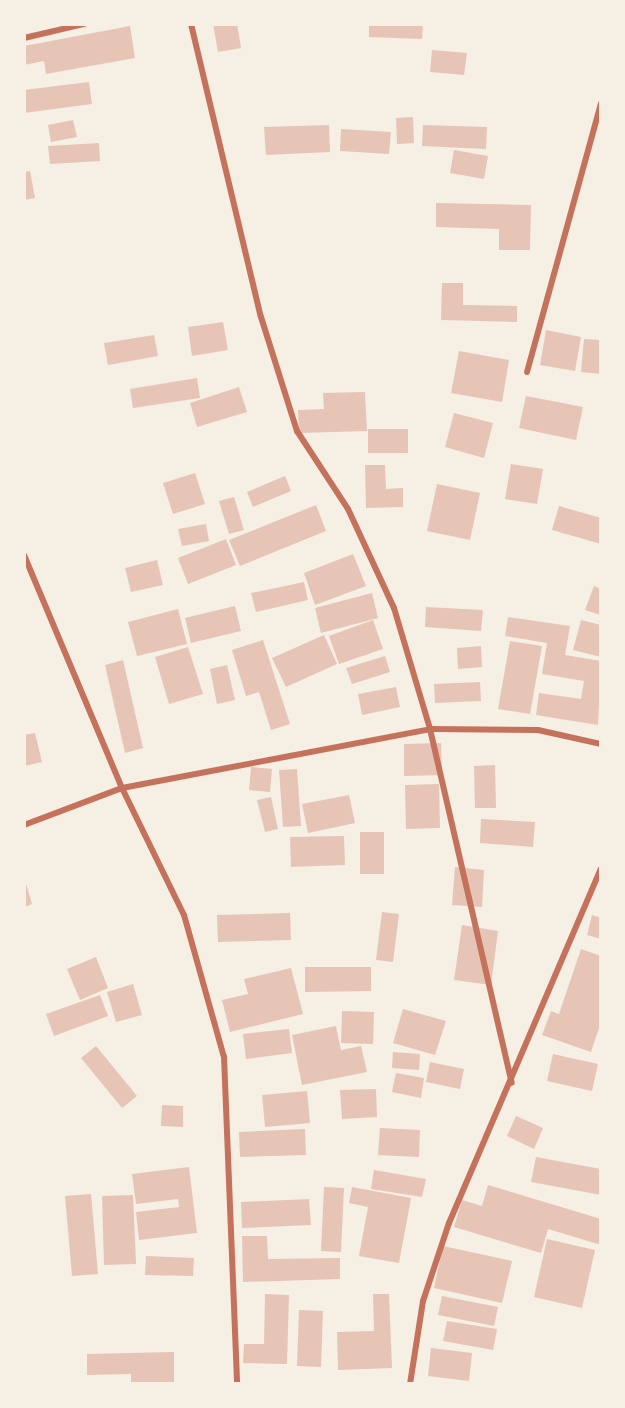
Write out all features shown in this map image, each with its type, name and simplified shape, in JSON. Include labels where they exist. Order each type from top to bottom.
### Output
[{"type":"street","points":[[24,38],[84,24]]},
{"type":"street","points":[[191,24],[261,317],[297,431],[348,509],[394,608],[430,729],[512,1083]]},
{"type":"street","points":[[526,372],[601,103]]},
{"type":"street","points":[[24,555],[122,788],[184,915],[224,1057],[237,1384]]},
{"type":"street","points":[[24,825],[122,788],[430,729],[538,730],[601,744]]},
{"type":"street","points":[[410,1384],[423,1301],[448,1223],[512,1083],[601,869]]},
{"type":"building","points":[[213,24],[237,24],[241,48],[218,52]]},
{"type":"building","points":[[369,24],[423,24],[422,39],[369,37]]},
{"type":"building","points":[[130,26],[135,58],[46,74],[44,61],[24,65],[24,46]]},
{"type":"building","points":[[432,50],[467,53],[464,75],[430,72]]},
{"type":"building","points":[[89,82],[92,104],[24,113],[24,90]]},
{"type":"building","points":[[413,117],[414,143],[397,144],[396,118]]},
{"type":"building","points":[[73,120],[77,137],[51,142],[48,125]]},
{"type":"building","points":[[329,125],[330,152],[266,155],[264,127]]},
{"type":"building","points":[[423,125],[487,127],[486,149],[422,146]]},
{"type":"building","points":[[341,129],[391,132],[389,154],[340,151]]},
{"type":"building","points":[[99,143],[100,161],[50,164],[48,146]]},
{"type":"building","points":[[454,150],[488,156],[484,179],[450,173]]},
{"type":"building","points":[[30,171],[35,198],[24,200],[24,172]]},
{"type":"building","points":[[436,203],[531,205],[530,250],[499,250],[499,229],[436,227]]},
{"type":"building","points":[[442,283],[463,283],[463,305],[517,306],[517,322],[441,320]]},
{"type":"building","points":[[223,322],[228,350],[192,356],[188,327]]},
{"type":"building","points":[[546,330],[581,337],[575,371],[540,365]]},
{"type":"building","points":[[154,335],[158,356],[108,365],[104,343]]},
{"type":"building","points":[[584,339],[601,340],[601,374],[581,372]]},
{"type":"building","points":[[459,351],[509,360],[502,402],[451,393]]},
{"type":"building","points":[[197,378],[200,398],[133,408],[130,389]]},
{"type":"building","points":[[239,387],[247,412],[197,427],[190,403]]},
{"type":"building","points":[[365,392],[367,431],[299,433],[298,410],[324,409],[323,393]]},
{"type":"building","points":[[526,396],[583,407],[576,440],[519,428]]},
{"type":"building","points":[[454,413],[493,423],[484,458],[445,447]]},
{"type":"building","points":[[368,429],[408,429],[408,453],[368,453]]},
{"type":"building","points":[[511,464],[543,469],[537,504],[505,499]]},
{"type":"building","points":[[365,465],[385,465],[386,489],[403,488],[403,507],[366,508]]},
{"type":"building","points":[[195,473],[205,504],[173,514],[163,483]]},
{"type":"building","points":[[285,476],[291,491],[253,507],[247,492]]},
{"type":"building","points":[[437,484],[480,493],[470,540],[427,531]]},
{"type":"building","points":[[234,497],[244,530],[229,534],[219,501]]},
{"type":"building","points":[[316,505],[326,531],[240,566],[229,540]]},
{"type":"building","points":[[559,506],[601,518],[601,544],[552,530]]},
{"type":"building","points":[[206,524],[209,541],[182,546],[178,529]]},
{"type":"building","points":[[226,539],[236,565],[188,584],[178,558]]},
{"type":"building","points":[[353,554],[366,586],[315,605],[304,573]]},
{"type":"building","points":[[157,560],[163,585],[131,592],[125,568]]},
{"type":"building","points":[[304,582],[308,600],[256,612],[251,593]]},
{"type":"building","points":[[594,586],[601,589],[601,615],[585,610]]},
{"type":"building","points":[[372,593],[378,618],[321,633],[315,608]]},
{"type":"building","points":[[235,606],[241,631],[191,643],[185,618]]},
{"type":"building","points":[[426,607],[483,610],[481,631],[425,627]]},
{"type":"building","points":[[178,609],[187,644],[137,656],[128,622]]},
{"type":"building","points":[[508,617],[570,626],[565,655],[601,661],[598,725],[536,715],[539,693],[581,699],[584,681],[542,674],[547,643],[505,636]]},
{"type":"building","points":[[373,620],[383,649],[339,664],[329,636]]},
{"type":"building","points":[[581,620],[601,625],[601,657],[573,650]]},
{"type":"building","points":[[324,635],[337,664],[286,687],[272,658]]},
{"type":"building","points":[[263,640],[290,724],[271,730],[259,692],[246,696],[232,650]]},
{"type":"building","points":[[510,641],[542,646],[530,714],[498,709]]},
{"type":"building","points":[[481,646],[482,667],[458,669],[457,648]]},
{"type":"building","points":[[188,647],[203,694],[169,704],[155,657]]},
{"type":"building","points":[[385,656],[390,672],[352,684],[346,668]]},
{"type":"building","points":[[123,660],[143,748],[125,753],[105,665]]},
{"type":"building","points":[[227,665],[235,700],[217,704],[210,669]]},
{"type":"building","points":[[480,682],[481,701],[435,703],[434,684]]},
{"type":"building","points":[[396,687],[400,707],[362,715],[358,694]]},
{"type":"building","points":[[35,733],[42,762],[24,766],[24,735]]},
{"type":"building","points":[[441,743],[442,775],[404,776],[404,744]]},
{"type":"building","points":[[495,765],[496,808],[475,808],[474,766]]},
{"type":"building","points":[[251,767],[272,769],[270,792],[249,790]]},
{"type":"building","points":[[297,769],[301,826],[283,827],[279,770]]},
{"type":"building","points":[[439,784],[440,828],[406,829],[405,785]]},
{"type":"building","points":[[349,795],[355,823],[308,833],[302,804]]},
{"type":"building","points":[[271,797],[278,829],[265,832],[257,800]]},
{"type":"building","points":[[481,819],[535,822],[533,847],[480,843]]},
{"type":"building","points":[[360,832],[384,832],[384,874],[360,874]]},
{"type":"building","points":[[344,836],[345,865],[291,867],[290,837]]},
{"type":"building","points":[[455,867],[484,870],[482,907],[452,905]]},
{"type":"building","points":[[24,877],[32,904],[24,907]]},
{"type":"building","points":[[382,912],[399,914],[393,962],[376,960]]},
{"type":"building","points":[[290,913],[291,940],[218,942],[217,915]]},
{"type":"building","points":[[592,915],[601,918],[601,939],[587,935]]},
{"type":"building","points":[[462,925],[498,931],[491,985],[454,980]]},
{"type":"building","points":[[581,949],[601,956],[601,1022],[591,1052],[542,1035],[551,1011],[559,1014]]},
{"type":"building","points":[[96,957],[108,988],[80,1000],[67,969]]},
{"type":"building","points":[[305,967],[371,967],[371,991],[305,992]]},
{"type":"building","points":[[291,968],[303,1014],[230,1032],[222,1000],[248,994],[244,979]]},
{"type":"building","points":[[133,984],[142,1015],[116,1022],[107,992]]},
{"type":"building","points":[[100,995],[108,1016],[54,1036],[46,1014]]},
{"type":"building","points":[[403,1009],[446,1021],[435,1055],[393,1043]]},
{"type":"building","points":[[342,1011],[374,1012],[373,1044],[341,1043]]},
{"type":"building","points":[[336,1026],[341,1050],[361,1046],[367,1072],[302,1085],[292,1035]]},
{"type":"building","points":[[289,1029],[292,1053],[246,1059],[243,1034]]},
{"type":"building","points":[[96,1046],[137,1096],[122,1108],[81,1058]]},
{"type":"building","points":[[393,1052],[420,1054],[419,1070],[392,1068]]},
{"type":"building","points":[[553,1054],[598,1064],[592,1091],[547,1081]]},
{"type":"building","points":[[430,1062],[464,1069],[460,1089],[426,1082]]},
{"type":"building","points":[[396,1073],[424,1078],[421,1098],[392,1092]]},
{"type":"building","points":[[376,1089],[377,1117],[342,1119],[340,1090]]},
{"type":"building","points":[[307,1091],[310,1123],[265,1127],[262,1095]]},
{"type":"building","points":[[162,1105],[183,1106],[183,1127],[161,1126]]},
{"type":"building","points":[[516,1116],[543,1128],[534,1149],[507,1136]]},
{"type":"building","points":[[380,1128],[420,1130],[419,1157],[378,1155]]},
{"type":"building","points":[[305,1129],[306,1155],[240,1157],[239,1132]]},
{"type":"building","points":[[536,1157],[601,1169],[601,1195],[531,1182]]},
{"type":"building","points":[[189,1167],[197,1233],[139,1240],[136,1212],[179,1207],[178,1199],[136,1204],[132,1174]]},
{"type":"building","points":[[374,1170],[426,1179],[422,1197],[371,1189]]},
{"type":"building","points":[[488,1185],[601,1219],[601,1245],[548,1229],[541,1253],[454,1227],[462,1200],[482,1206]]},
{"type":"building","points":[[324,1187],[344,1188],[341,1252],[321,1251]]},
{"type":"building","points":[[352,1187],[411,1198],[399,1263],[359,1256],[368,1207],[349,1203]]},
{"type":"building","points":[[91,1194],[98,1274],[72,1276],[65,1196]]},
{"type":"building","points":[[133,1195],[136,1264],[104,1265],[102,1196]]},
{"type":"building","points":[[309,1199],[311,1225],[242,1228],[241,1202]]},
{"type":"building","points":[[242,1236],[267,1236],[268,1259],[340,1258],[340,1279],[243,1282]]},
{"type":"building","points":[[547,1239],[595,1250],[582,1308],[534,1297]]},
{"type":"building","points":[[443,1246],[512,1261],[502,1303],[434,1288]]},
{"type":"building","points":[[146,1256],[194,1258],[193,1276],[145,1275]]},
{"type":"building","points":[[265,1294],[289,1295],[287,1364],[243,1363],[244,1344],[264,1344]]},
{"type":"building","points":[[373,1294],[389,1294],[392,1368],[338,1370],[337,1332],[374,1331]]},
{"type":"building","points":[[442,1296],[498,1307],[494,1326],[438,1315]]},
{"type":"building","points":[[299,1310],[323,1311],[321,1367],[297,1366]]},
{"type":"building","points":[[447,1321],[497,1329],[493,1350],[443,1341]]},
{"type":"building","points":[[431,1348],[472,1353],[469,1381],[428,1376]]},
{"type":"building","points":[[174,1352],[174,1384],[131,1384],[131,1374],[87,1375],[87,1354]]}]
